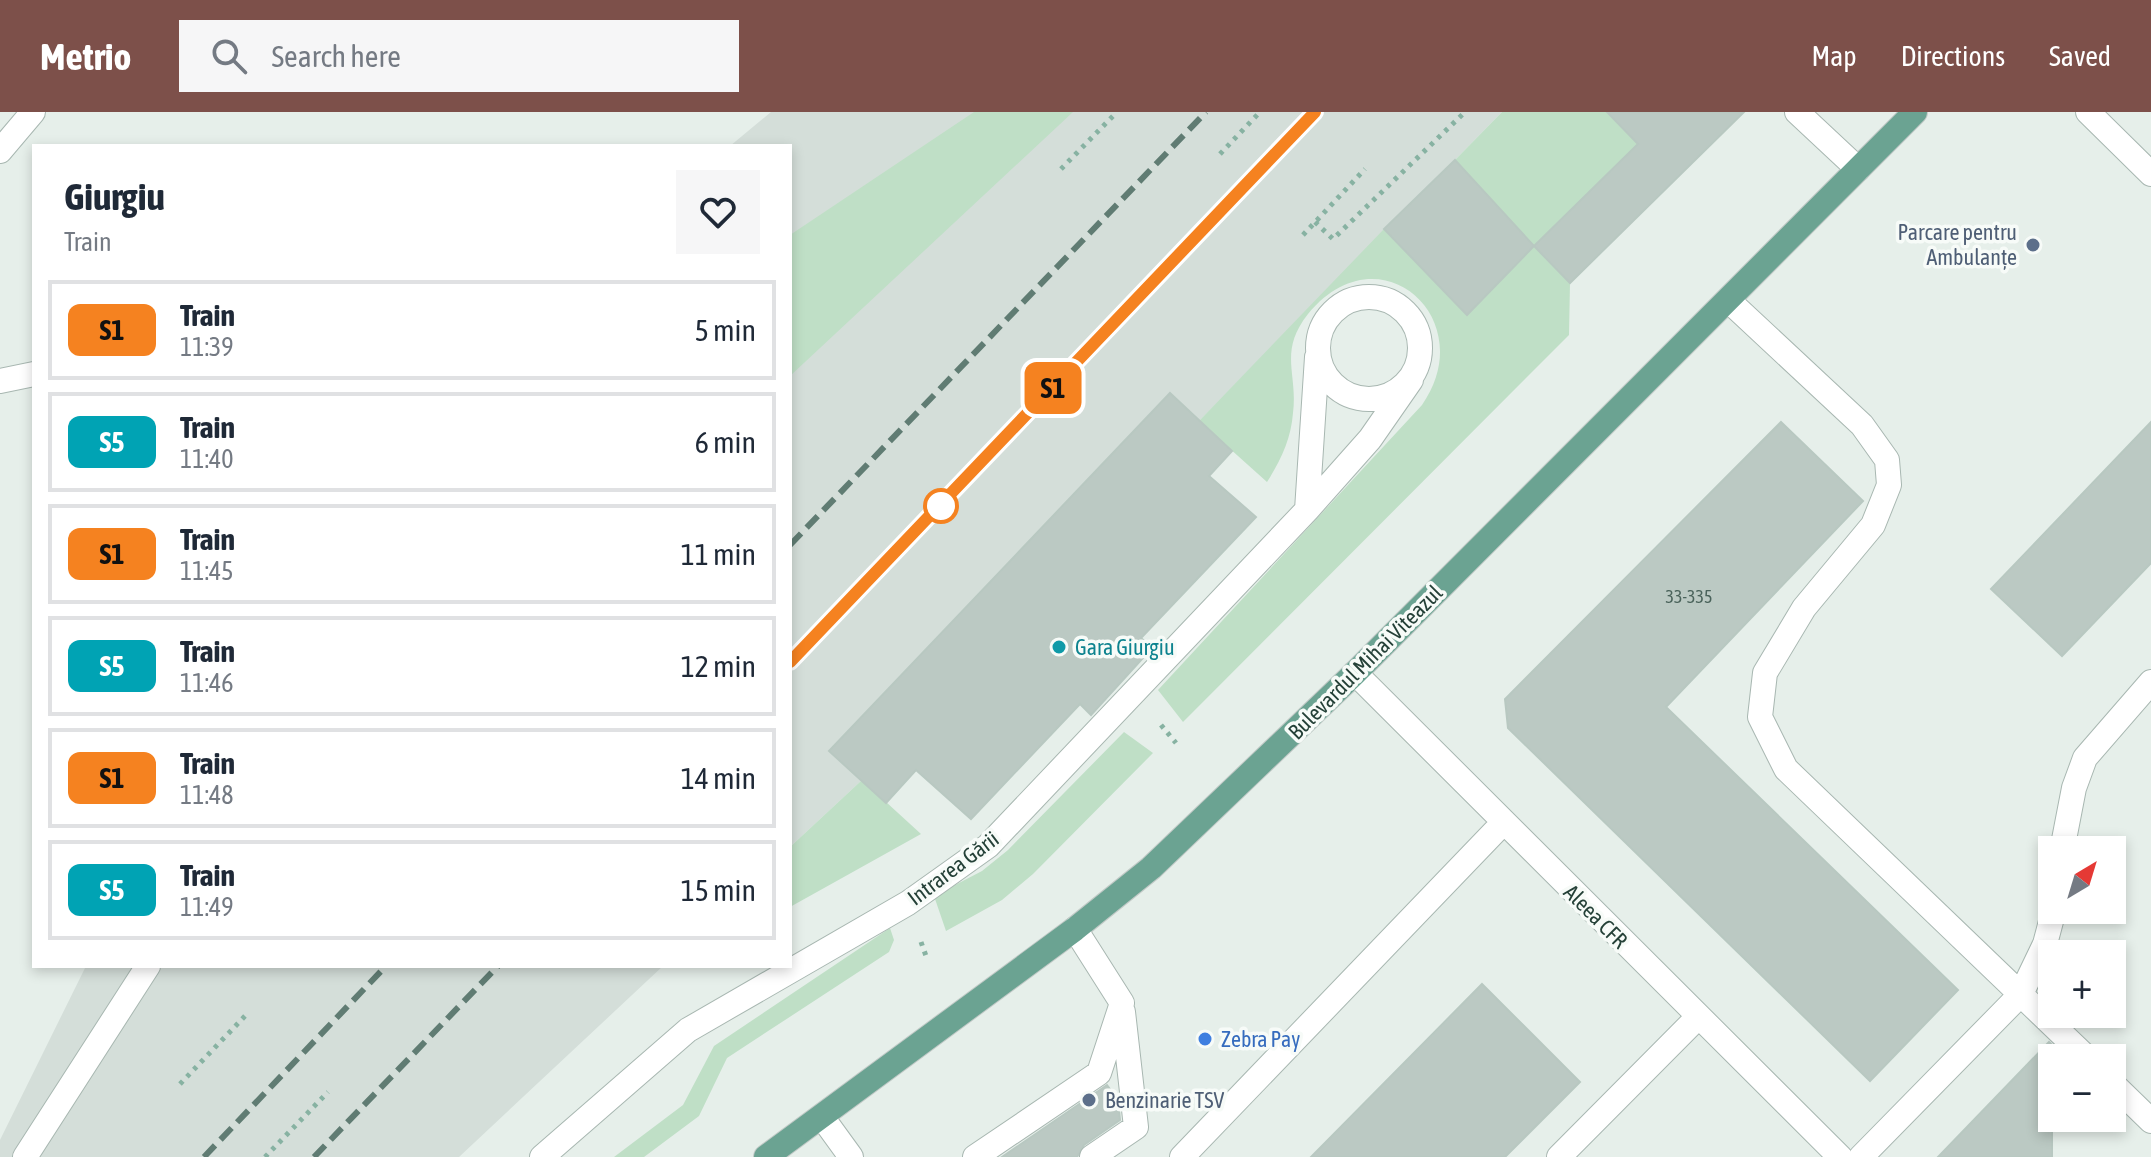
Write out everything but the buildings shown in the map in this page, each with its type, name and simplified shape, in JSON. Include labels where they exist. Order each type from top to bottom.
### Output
[{"type":"main road","name":"Bulevardul Mihai Viteazul","points":[[766,1157],[1075,929],[1151,868],[1355,673],[1915,112]]},
{"type":"street","points":[[0,151],[33,112]]},
{"type":"street","points":[[1797,112],[1858,169]]},
{"type":"street","points":[[2088,112],[2151,174]]},
{"type":"street","points":[[1307,510],[1317,351],[1327,318],[1341,305],[1357,298],[1393,302],[1407,313],[1419,337],[1418,364],[1411,380],[1397,392],[1380,399],[1345,394],[1321,368],[1317,351]]},
{"type":"street","points":[[1728,300],[1862,425],[1887,460],[1889,485],[1873,525],[1804,608],[1765,673],[1760,717],[1786,769],[2073,1044]]},
{"type":"street","points":[[0,381],[32,374]]},
{"type":"street","name":"Intrarea Gării","points":[[542,1157],[688,1030],[908,903],[988,846],[1307,510],[1370,439],[1411,380]]},
{"type":"street","name":"Aleea CFR","points":[[1355,673],[1840,1157]]},
{"type":"street","points":[[2065,836],[2072,797],[2085,758],[2151,682]]},
{"type":"street","points":[[1182,1157],[1503,823]]},
{"type":"street","points":[[1861,1157],[2021,994],[2045,944],[2050,924]]},
{"type":"street","points":[[1075,929],[1122,1003],[1136,1127],[1092,1157]]},
{"type":"street","points":[[25,1157],[147,968]]},
{"type":"street","points":[[975,1157],[1099,1073],[1122,1003]]},
{"type":"street","points":[[1559,1157],[1698,1017]]},
{"type":"street","points":[[2126,1097],[2151,1121]]},
{"type":"street","points":[[822,1117],[851,1157]]},
{"type":"path","points":[[1061,169],[1117,112]]},
{"type":"path","points":[[1220,154],[1260,112]]},
{"type":"path","points":[[1315,222],[1333,239],[1465,112]]},
{"type":"path","points":[[1303,235],[1365,169]]},
{"type":"path","points":[[180,1084],[245,1016]]},
{"type":"path","points":[[265,1157],[328,1092]]},
{"type":"shaded area","points":[[771,112],[1502,112],[1199,421],[862,780],[792,845],[792,144],[732,144]]},
{"type":"shaded area","points":[[85,968],[661,968],[459,1157],[0,1157],[0,1140]]},
{"type":"green space","points":[[974,112],[1073,112],[792,374],[792,234]]},
{"type":"green space","points":[[1502,112],[1607,112],[1638,144],[1535,246],[1570,283],[1569,335],[1183,722],[1158,690],[1422,405],[1437,373],[1439,342],[1431,315],[1414,295],[1391,282],[1364,279],[1336,289],[1308,314],[1291,351],[1294,399],[1290,432],[1267,482],[1199,421],[1384,229],[1467,315],[1534,246],[1455,160]]},
{"type":"green space","points":[[1124,732],[1153,753],[1033,874],[1002,900],[946,931],[934,896],[982,871],[1008,850]]},
{"type":"green space","points":[[862,780],[921,834],[792,906],[792,845]]},
{"type":"green space","points":[[890,928],[894,940],[889,952],[727,1058],[699,1116],[644,1157],[614,1157],[683,1105],[714,1046]]},
{"type":"railway","points":[[792,543],[1206,112]]},
{"type":"railway","points":[[792,660],[1315,112]]},
{"type":"railway","points":[[204,1157],[384,968]]},
{"type":"railway","points":[[314,1157],[496,968]]},
{"type":"train","name":"S1","points":[[792,660],[1315,112]]},
{"type":"place","name":"Parcare pentru Ambulanțe","points":[[2033,245]]},
{"type":"place","name":"Gara Giurgiu","points":[[1059,647]]},
{"type":"place","name":"Zebra Pay","points":[[1205,1039]]},
{"type":"place","name":"Benzinarie TSV","points":[[1089,1100]]}]
